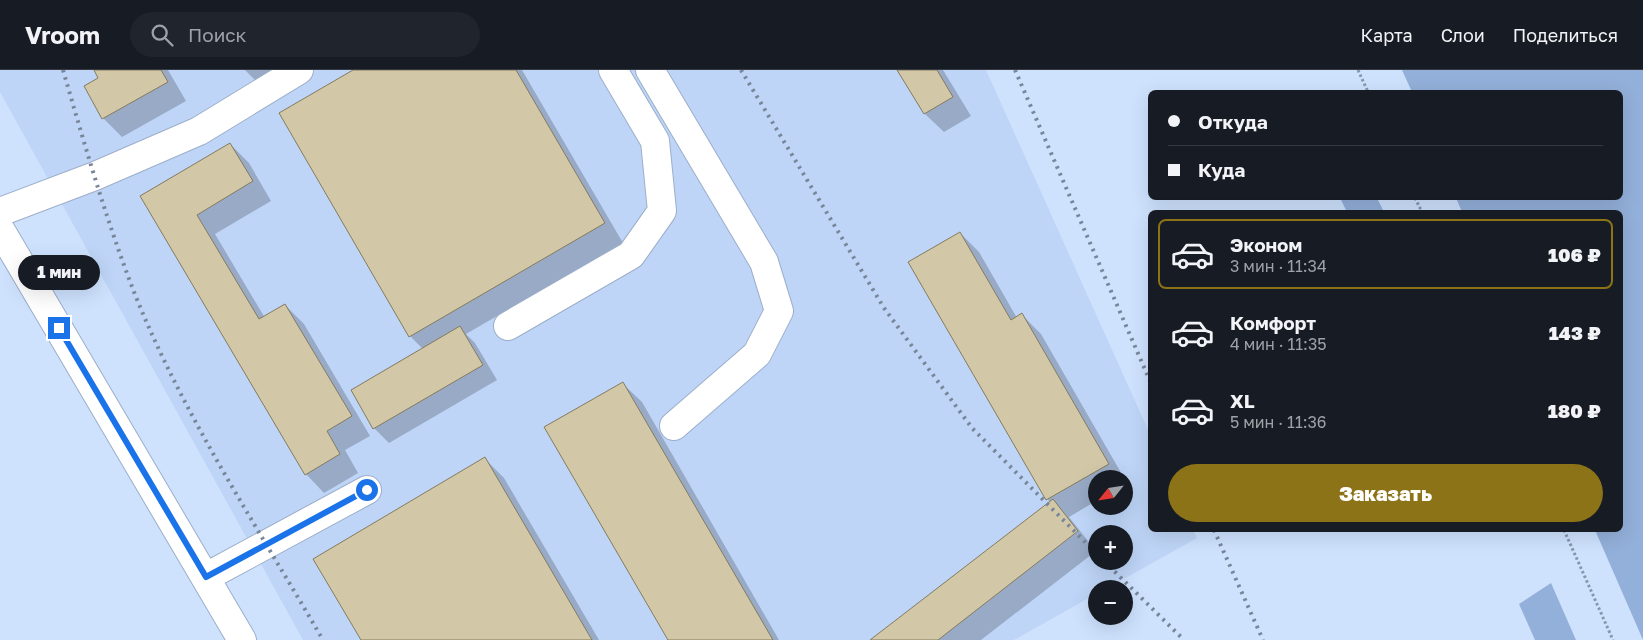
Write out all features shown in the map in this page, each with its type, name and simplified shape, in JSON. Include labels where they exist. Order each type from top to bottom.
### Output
[{"type":"street","points":[[0,212],[94,176],[199,130],[299,70]]},
{"type":"street","points":[[508,326],[631,255],[662,211],[655,142],[613,70]]},
{"type":"street","points":[[650,70],[764,262],[779,311],[757,354],[674,426]]},
{"type":"street","points":[[0,229],[242,640]]},
{"type":"street","points":[[206,577],[367,490]]},
{"type":"path","points":[[1358,70],[1367,90]]},
{"type":"path","points":[[1565,532],[1613,640]]},
{"type":"shaded area","points":[[0,70],[986,70],[1148,430],[1148,532],[1194,532],[1197,538],[1122,580],[1088,580],[1088,598],[1014,640],[303,640],[0,92]]},
{"type":"shaded area","points":[[1402,70],[1643,70],[1643,640],[1596,532],[1623,532],[1623,210],[1461,210],[1457,200],[1623,200],[1623,90],[1411,90]]},
{"type":"shaded area","points":[[1341,200],[1378,200],[1383,210],[1346,210]]},
{"type":"shaded area","points":[[1551,583],[1576,640],[1535,640],[1519,604]]},
{"type":"building","points":[[94,70],[161,70],[168,82],[102,119],[84,86],[98,78]]},
{"type":"building","points":[[353,70],[516,70],[605,223],[409,337],[279,113]]},
{"type":"building","points":[[897,70],[937,70],[953,97],[924,114]]},
{"type":"building","points":[[230,143],[253,181],[197,215],[259,319],[285,304],[352,416],[327,431],[340,454],[305,475],[140,196]]},
{"type":"building","points":[[960,232],[1011,320],[1022,313],[1109,464],[1098,470],[1088,470],[1088,476],[1046,500],[908,262]]},
{"type":"building","points":[[460,326],[483,365],[373,429],[351,390]]},
{"type":"building","points":[[623,382],[773,640],[668,640],[544,427]]},
{"type":"building","points":[[485,457],[592,640],[361,640],[313,559]]},
{"type":"building","points":[[1053,499],[1078,531],[938,640],[870,640]]},
{"type":"railway","points":[[63,70],[115,241],[155,342],[224,472],[323,640]]},
{"type":"railway","points":[[741,70],[884,308],[972,428],[1088,545]]},
{"type":"railway","points":[[1015,70],[1148,376]]},
{"type":"railway","points":[[1215,532],[1263,640]]},
{"type":"railway","points":[[1113,570],[1184,640]]},
{"type":"route","points":[[59,328],[206,577],[367,490]]}]
